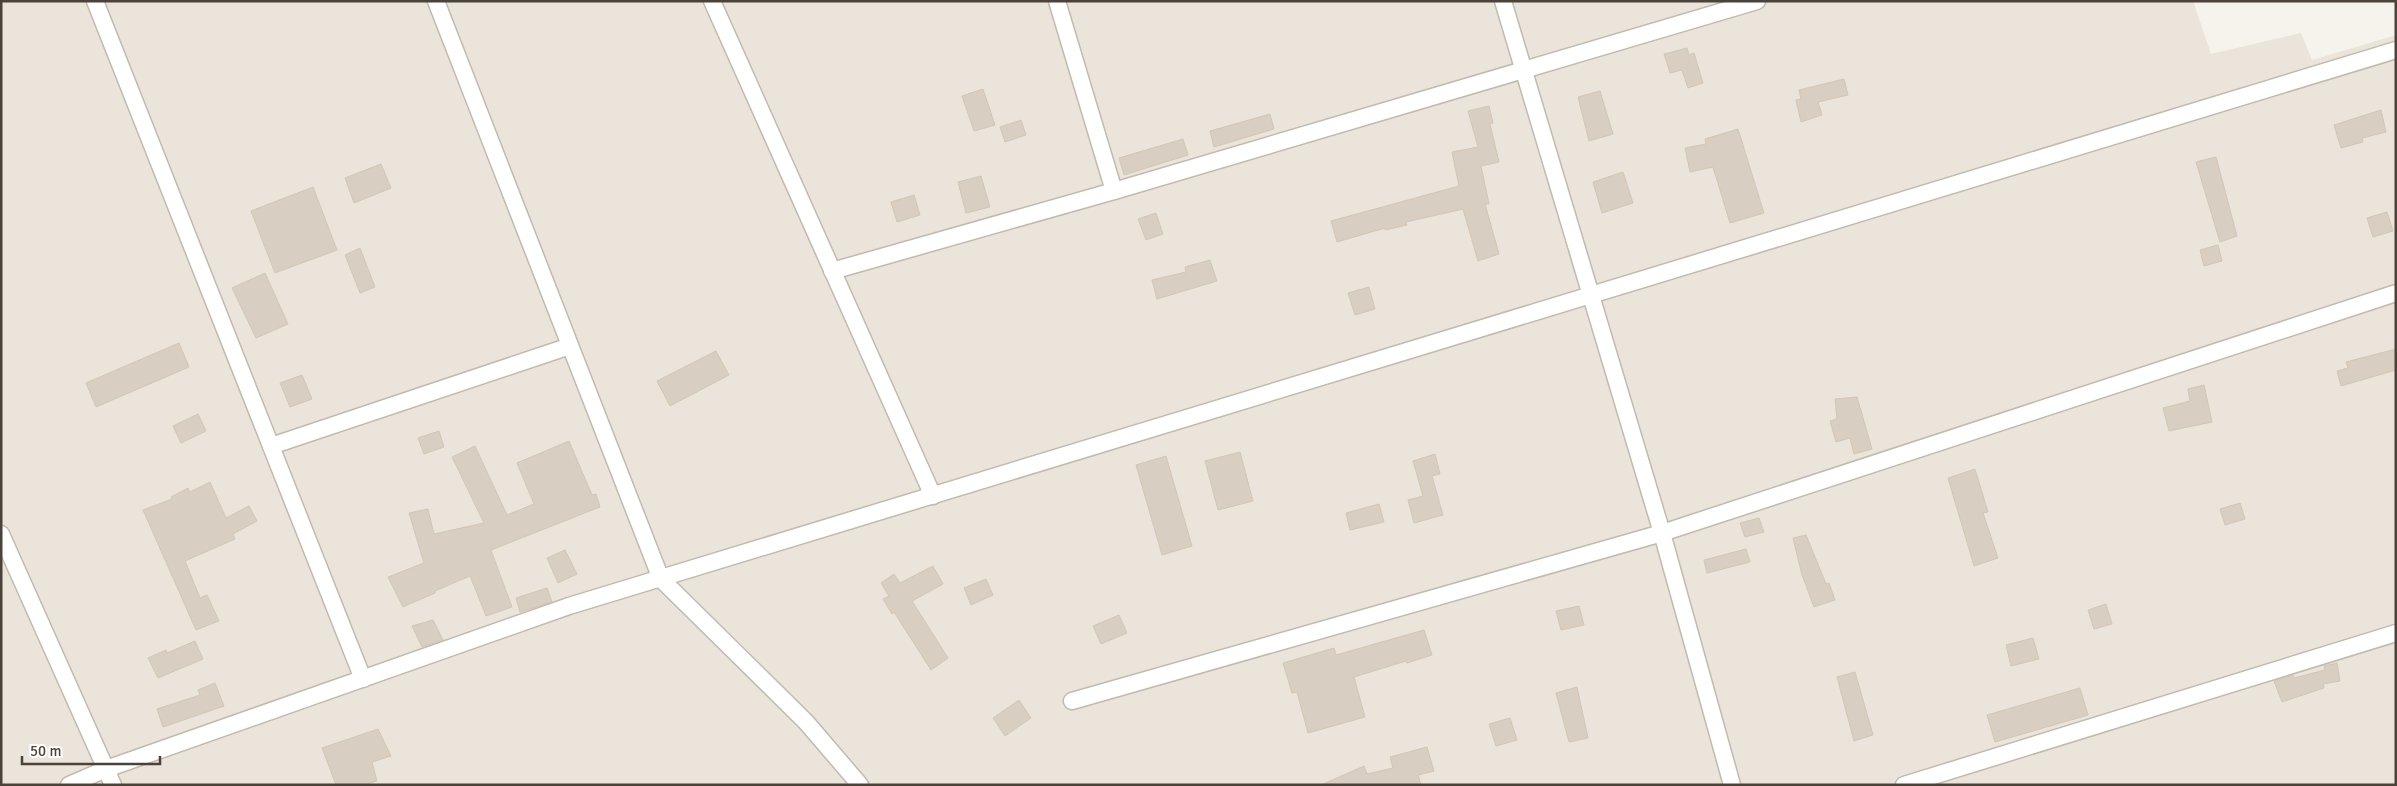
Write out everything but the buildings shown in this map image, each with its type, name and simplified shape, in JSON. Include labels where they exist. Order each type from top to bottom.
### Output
[{"type":"street","points":[[95,1],[363,678]]},
{"type":"street","points":[[436,1],[660,579],[806,722],[860,785]]},
{"type":"street","points":[[712,1],[933,496]]},
{"type":"street","points":[[1058,1],[1114,191]]},
{"type":"street","points":[[1503,1],[1593,296],[1662,532],[1732,785]]},
{"type":"street","points":[[832,270],[1114,191],[1757,1]]},
{"type":"street","points":[[69,785],[106,769],[569,606],[1593,296],[2396,50]]},
{"type":"street","points":[[1072,701],[1662,532],[2396,293]]},
{"type":"street","points":[[271,446],[570,346]]},
{"type":"street","points":[[1,534],[6,556],[113,785]]},
{"type":"street","points":[[1904,785],[2396,633]]},
{"type":"shaded area","points":[[1,1],[2193,1],[2211,54],[2301,33],[2312,60],[2396,35],[2396,785],[1,785]]}]
